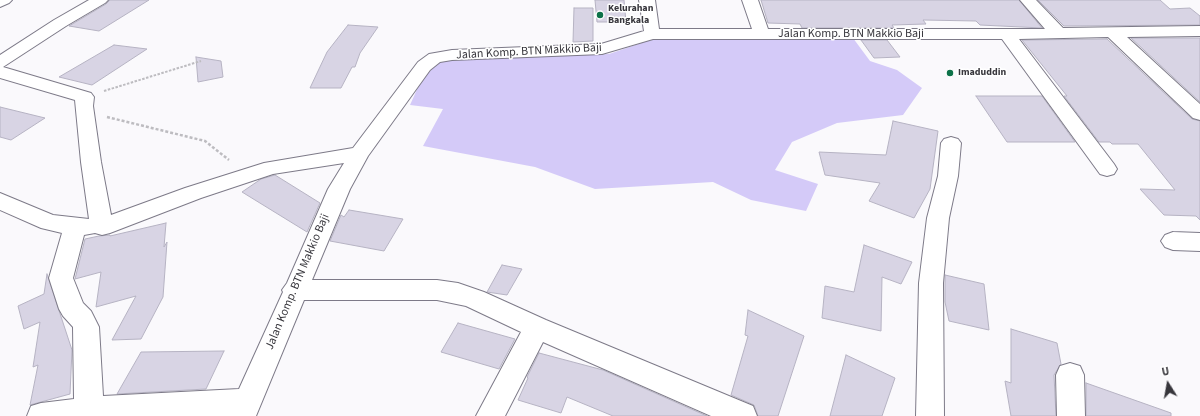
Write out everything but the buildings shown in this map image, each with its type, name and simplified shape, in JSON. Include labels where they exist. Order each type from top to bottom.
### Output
[{"type":"street","points":[[0,2],[4,0]]},
{"type":"street","points":[[0,63],[60,23],[100,0]]},
{"type":"street","points":[[647,0],[652,34]]},
{"type":"street","points":[[750,0],[762,34]]},
{"type":"street","points":[[1028,0],[1058,33]]},
{"type":"street","name":"Jalan Komp. BTN Makkio Baji","points":[[245,409],[294,290],[339,189],[359,154],[424,66],[435,58],[452,55],[602,49],[652,34],[1007,34],[1200,31]]},
{"type":"street","points":[[1112,32],[1200,114]]},
{"type":"street","points":[[1007,34],[1107,169]]},
{"type":"street","points":[[0,72],[85,105]]},
{"type":"street","points":[[0,86],[69,104],[85,105]]},
{"type":"street","points":[[85,105],[91,162],[102,227]]},
{"type":"street","points":[[930,416],[931,283],[938,218],[948,176],[951,143]]},
{"type":"street","points":[[1,202],[37,218],[75,227],[102,227],[193,193],[248,175],[290,164],[359,154]]},
{"type":"street","points":[[75,227],[61,278],[72,309],[82,319],[86,327],[89,410]]},
{"type":"street","points":[[1173,241],[1200,242]]},
{"type":"street","points":[[294,290],[437,290],[458,293],[475,299],[537,328],[744,416]]},
{"type":"street","points":[[490,416],[537,328]]},
{"type":"street","points":[[1070,375],[1071,416]]},
{"type":"street","points":[[41,416],[89,410],[245,409]]},
{"type":"path","points":[[85,105],[201,61]]},
{"type":"path","points":[[85,105],[136,123],[206,142],[248,175]]},
{"type":"shaded area","points":[[656,38],[853,38],[870,61],[897,70],[922,88],[903,115],[837,123],[792,142],[775,170],[818,184],[806,211],[751,200],[713,182],[595,189],[535,167],[423,146],[443,109],[410,105],[419,85],[437,62],[485,58],[609,54]]},
{"type":"place","name":"Kelurahan Bangkala","points":[[600,15]]},
{"type":"place","name":"Imaduddin","points":[[950,73]]}]
